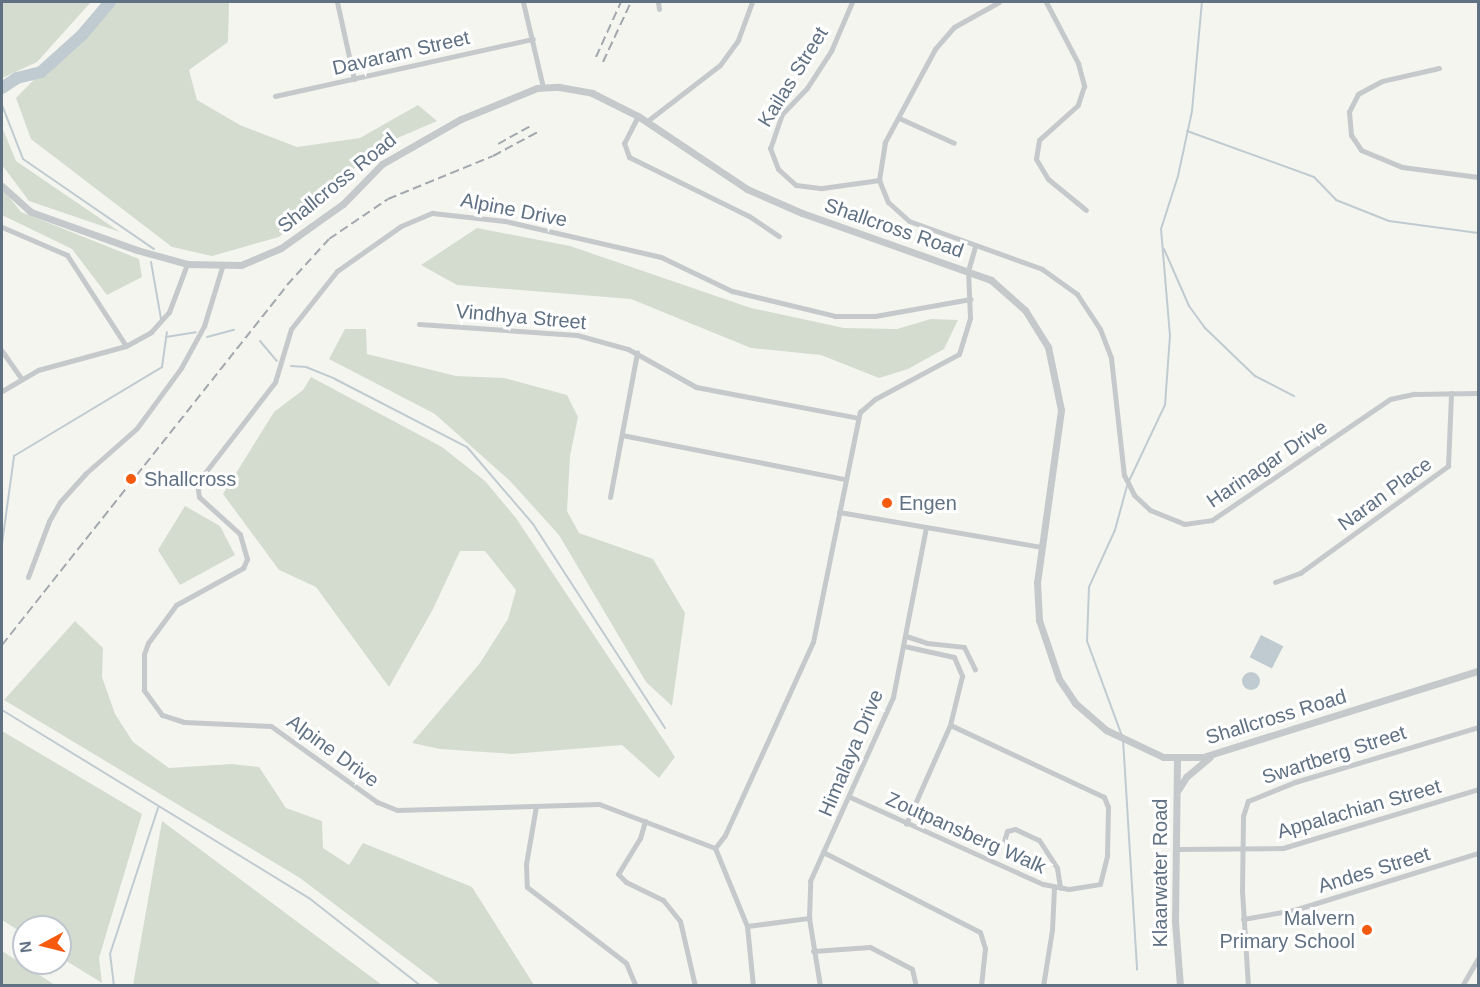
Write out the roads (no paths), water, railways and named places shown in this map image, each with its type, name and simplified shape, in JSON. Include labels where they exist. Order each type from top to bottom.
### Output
[{"type":"street","points":[[337,2],[354,79]]},
{"type":"street","points":[[523,2],[543,87]]},
{"type":"street","points":[[658,2],[659,9]]},
{"type":"street","points":[[646,122],[720,65],[738,40],[752,2]]},
{"type":"street","name":"Kailas Street","points":[[852,2],[831,51],[807,88],[782,114],[770,148],[777,169],[796,185],[822,188],[879,180]]},
{"type":"street","points":[[879,180],[882,151],[944,38],[967,18],[999,2]]},
{"type":"street","points":[[1046,2],[1077,63],[1084,86],[1078,105],[1039,140],[1036,159],[1041,173],[1086,210]]},
{"type":"street","name":"Davaram Street","points":[[275,96],[533,39]]},
{"type":"street","points":[[1439,68],[1382,81],[1358,94],[1349,112],[1351,135],[1361,150],[1402,167],[1479,177]]},
{"type":"street","name":"Shallcross Road","points":[[2,186],[19,204],[48,220],[187,264],[222,267],[252,262],[281,249],[343,204],[399,152],[507,97],[543,87],[592,93],[638,116],[717,171],[764,197],[991,280],[1013,296],[1038,329],[1054,367],[1060,423],[1041,547],[1039,620],[1050,660],[1064,687],[1092,720],[1106,730],[1146,750],[1177,759],[1213,755],[1479,671]]},
{"type":"street","points":[[638,116],[624,143],[629,157],[749,216],[779,236]]},
{"type":"street","points":[[899,118],[954,143]]},
{"type":"street","name":"Harinagar Drive","points":[[879,180],[888,202],[902,216],[1052,275],[1084,303],[1111,358],[1124,475],[1143,504],[1168,520],[1192,524],[1222,516],[1390,399],[1451,393],[1479,393]]},
{"type":"street","name":"Alpine Drive","points":[[714,848],[599,804],[396,810],[377,802],[272,726],[176,721],[162,715],[145,695],[145,648],[168,614],[187,597],[243,568],[247,559],[240,534],[199,497],[197,483],[275,382],[291,329],[337,271],[409,221],[445,212],[505,221],[661,257],[732,291],[835,316],[875,316],[970,299]]},
{"type":"street","points":[[2,227],[67,255],[126,346]]},
{"type":"street","points":[[753,986],[747,926],[714,848],[725,835],[813,642],[858,418],[864,405],[959,354],[966,337],[970,299],[968,271],[975,246]]},
{"type":"street","points":[[2,392],[21,378],[126,346],[162,323],[187,264]]},
{"type":"street","points":[[28,577],[60,502],[85,474],[136,428],[181,368],[204,326],[222,267]]},
{"type":"street","name":"Vindhya Street","points":[[419,324],[564,332],[636,353],[696,387],[858,418]]},
{"type":"street","points":[[2,351],[21,378]]},
{"type":"street","points":[[610,497],[636,353]]},
{"type":"street","name":"Naran Place","points":[[1275,582],[1300,573],[1448,466],[1451,393]]},
{"type":"street","points":[[622,435],[845,479]]},
{"type":"street","points":[[839,512],[1041,547]]},
{"type":"street","name":"Himalaya Drive","points":[[820,986],[813,951],[808,890],[823,852],[887,715],[904,646],[926,528]]},
{"type":"street","points":[[906,636],[927,643],[964,647],[975,670]]},
{"type":"street","points":[[904,646],[948,655],[960,664],[961,685],[950,725],[906,824]]},
{"type":"street","name":"Zoutpansberg Walk","points":[[849,797],[906,824],[1057,888],[1089,888],[1104,880],[1108,816],[1104,797],[950,725]]},
{"type":"street","name":"Swartberg Street","points":[[1248,986],[1243,919],[1243,816],[1253,797],[1479,727]]},
{"type":"street","points":[[1177,792],[1186,777],[1213,755]]},
{"type":"street","name":"Klaarwater Road","points":[[1177,759],[1175,932],[1180,986]]},
{"type":"street","name":"Appalachian Street","points":[[1175,849],[1243,850],[1298,845],[1479,789]]},
{"type":"street","points":[[536,806],[526,864],[527,887],[626,963],[636,986]]},
{"type":"street","points":[[645,821],[640,838],[618,874],[669,906],[686,934],[695,986]]},
{"type":"street","points":[[1004,841],[1006,831],[1015,829],[1039,840],[1057,868],[1057,888],[1043,986]]},
{"type":"street","points":[[823,852],[980,932],[986,948],[981,986]]},
{"type":"street","name":"Andes Street","points":[[1243,919],[1294,910],[1479,853]]},
{"type":"street","points":[[747,926],[809,918]]},
{"type":"street","points":[[813,951],[870,947],[912,969],[916,986]]},
{"type":"street","points":[[1462,986],[1479,958]]},
{"type":"waterway","points":[[2,88],[17,78],[41,72],[82,35],[110,2]]},
{"type":"waterway","points":[[1129,481],[1165,405],[1170,336],[1161,229],[1178,176],[1192,111],[1202,2]]},
{"type":"waterway","points":[[2,105],[23,159],[154,249]]},
{"type":"waterway","points":[[1187,131],[1314,177],[1336,200],[1389,221],[1478,233]]},
{"type":"waterway","points":[[1164,249],[1189,306],[1204,327],[1255,376],[1294,396]]},
{"type":"waterway","points":[[151,262],[161,319]]},
{"type":"waterway","points":[[207,337],[234,330]]},
{"type":"waterway","points":[[2,544],[14,456],[162,367],[167,332]]},
{"type":"waterway","points":[[166,337],[196,332]]},
{"type":"waterway","points":[[260,341],[277,361]]},
{"type":"waterway","points":[[291,366],[306,367],[335,379],[467,447],[533,524],[665,728]]},
{"type":"waterway","points":[[1127,486],[1115,530],[1089,587],[1087,641],[1123,739],[1137,970]]},
{"type":"waterway","points":[[2,710],[309,898],[421,986]]},
{"type":"waterway","points":[[114,986],[110,954],[158,808]]},
{"type":"railway","points":[[596,57],[621,2]]},
{"type":"railway","points":[[603,62],[631,2]]},
{"type":"railway","points":[[498,144],[532,125]]},
{"type":"railway","points":[[2,645],[287,285],[329,239],[388,199],[493,156],[538,132]]},
{"type":"place","name":"Shallcross","points":[[131,479]]},
{"type":"place","name":"Engen","points":[[887,503]]},
{"type":"place","name":"Malvern Primary School","points":[[1367,930]]}]
